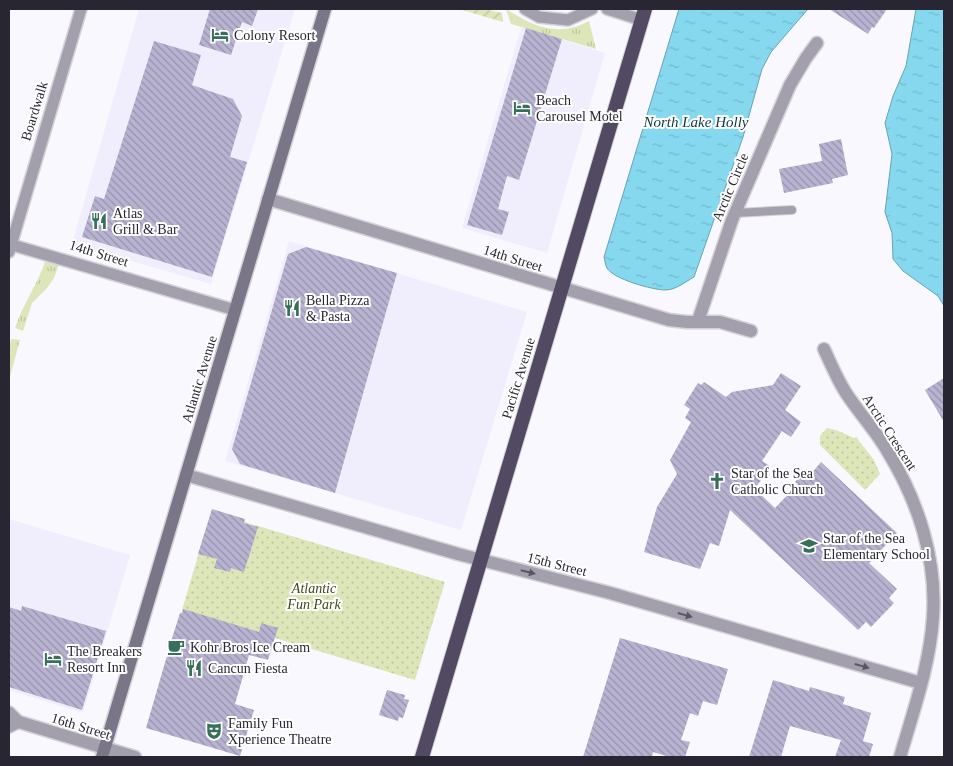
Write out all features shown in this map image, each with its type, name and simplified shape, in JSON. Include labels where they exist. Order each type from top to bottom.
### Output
[{"type":"highway","name":"Pacific Avenue","points":[[422,757],[644,14]]},
{"type":"main road","name":"Atlantic Avenue","points":[[103,753],[325,9]]},
{"type":"street","name":"Boardwalk","points":[[9,246],[80,9]]},
{"type":"street","points":[[525,9],[539,17],[568,20],[592,9]]},
{"type":"street","points":[[607,9],[644,14]]},
{"type":"street","name":"Arctic Circle","points":[[698,321],[735,213],[790,84],[817,43]]},
{"type":"street","name":"14th Street","points":[[268,199],[669,320],[720,322],[751,331]]},
{"type":"street","name":"14th Street","points":[[9,246],[235,310]]},
{"type":"street","name":"Arctic Crescent","points":[[824,349],[846,392],[882,443],[904,480],[917,510],[927,543],[932,575],[933,617],[928,653],[921,683],[900,757]]},
{"type":"street","name":"15th Street","points":[[186,475],[481,560],[610,593],[921,683]]},
{"type":"street","name":"16th Street","points":[[9,712],[14,724],[103,753],[135,757]]},
{"type":"lane","points":[[735,213],[792,210]]},
{"type":"shaded area","points":[[139,9],[295,9],[211,284],[72,244]]},
{"type":"shaded area","points":[[521,28],[605,53],[547,253],[462,228]]},
{"type":"shaded area","points":[[289,241],[527,312],[461,530],[225,461]]},
{"type":"shaded area","points":[[9,519],[130,555],[83,713],[9,690]]},
{"type":"green space","points":[[459,9],[484,9],[502,13],[503,22]]},
{"type":"green space","points":[[506,9],[536,25],[546,28],[566,29],[589,21],[596,49],[511,24]]},
{"type":"green space","points":[[45,262],[59,264],[54,278],[32,303],[23,331],[15,328],[38,279]]},
{"type":"green space","points":[[11,339],[20,340],[9,380],[9,348]]},
{"type":"green space","points":[[827,428],[854,438],[856,437],[874,460],[880,474],[865,490],[820,445],[820,436]]},
{"type":"green space","name":"Atlantic Fun Park","points":[[211,512],[445,582],[415,680],[182,610]]},
{"type":"water","name":"North Lake Holly","points":[[679,9],[808,9],[771,52],[762,69],[743,137],[694,277],[677,287],[665,290],[643,286],[617,276],[607,268],[604,257]]},
{"type":"water","points":[[916,9],[944,9],[944,306],[938,296],[903,271],[893,259],[892,233],[885,212],[892,154],[885,123],[893,96],[906,66]]},
{"type":"building","name":"Colony Resort","points":[[210,9],[258,9],[252,26],[242,22],[231,55],[199,45]]},
{"type":"building","points":[[829,9],[887,9],[868,34]]},
{"type":"building","name":"Beach Carousel Motel","points":[[526,28],[562,39],[519,180],[507,176],[498,209],[509,212],[502,235],[467,225]]},
{"type":"building","points":[[154,41],[201,55],[192,85],[233,99],[242,116],[230,157],[247,162],[212,277],[82,237],[95,196],[104,199]]},
{"type":"building","points":[[841,139],[848,175],[832,179],[833,183],[784,193],[779,169],[822,161],[819,144]]},
{"type":"building","points":[[306,247],[397,273],[335,493],[240,464],[232,449],[288,254]]},
{"type":"building","points":[[781,373],[801,386],[785,410],[801,422],[791,437],[782,431],[762,461],[770,466],[755,489],[775,508],[798,484],[795,482],[806,469],[811,474],[821,462],[897,533],[869,563],[897,589],[889,598],[894,603],[871,627],[866,622],[858,630],[730,510],[719,546],[710,543],[700,569],[644,552],[657,507],[677,474],[670,460],[691,422],[685,418],[690,409],[684,405],[698,383],[701,385],[704,382],[726,397],[732,392],[773,385]]},
{"type":"building","points":[[944,378],[944,422],[925,390]]},
{"type":"building","points":[[212,509],[245,519],[244,523],[258,527],[244,572],[231,568],[230,572],[214,568],[217,559],[198,554]]},
{"type":"building","name":"The Breakers Resort Inn","points":[[22,606],[106,631],[82,710],[9,687],[9,607],[21,611]]},
{"type":"building","points":[[183,609],[259,632],[261,623],[278,628],[268,660],[249,655],[235,704],[254,710],[240,756],[146,728],[173,635]]},
{"type":"building","points":[[620,638],[728,669],[717,705],[703,701],[698,716],[690,713],[681,740],[690,742],[685,757],[670,757],[653,752],[652,757],[583,757]]},
{"type":"building","points":[[773,680],[809,691],[810,687],[845,697],[843,704],[871,713],[863,741],[873,744],[869,757],[835,757],[841,740],[790,726],[781,757],[749,757]]},
{"type":"building","points":[[387,690],[405,695],[404,699],[409,700],[403,718],[399,717],[398,721],[379,715]]},
{"type":"place","name":"Colony Resort","points":[[220,35]]},
{"type":"place","name":"Beach Carousel Motel","points":[[522,108]]},
{"type":"place","name":"Atlas Grill & Bar","points":[[99,221]]},
{"type":"place","name":"Bella Pizza & Pasta","points":[[292,308]]},
{"type":"place","name":"Star of the Sea Catholic Church","points":[[717,481]]},
{"type":"place","name":"Star of the Sea Elementary School","points":[[809,546]]},
{"type":"place","name":"Kohr Bros Ice Cream","points":[[176,647]]},
{"type":"place","name":"The Breakers Resort Inn","points":[[53,659]]},
{"type":"place","name":"Cancun Fiesta","points":[[194,668]]},
{"type":"place","name":"Family Fun Xperience Theatre","points":[[214,731]]}]
